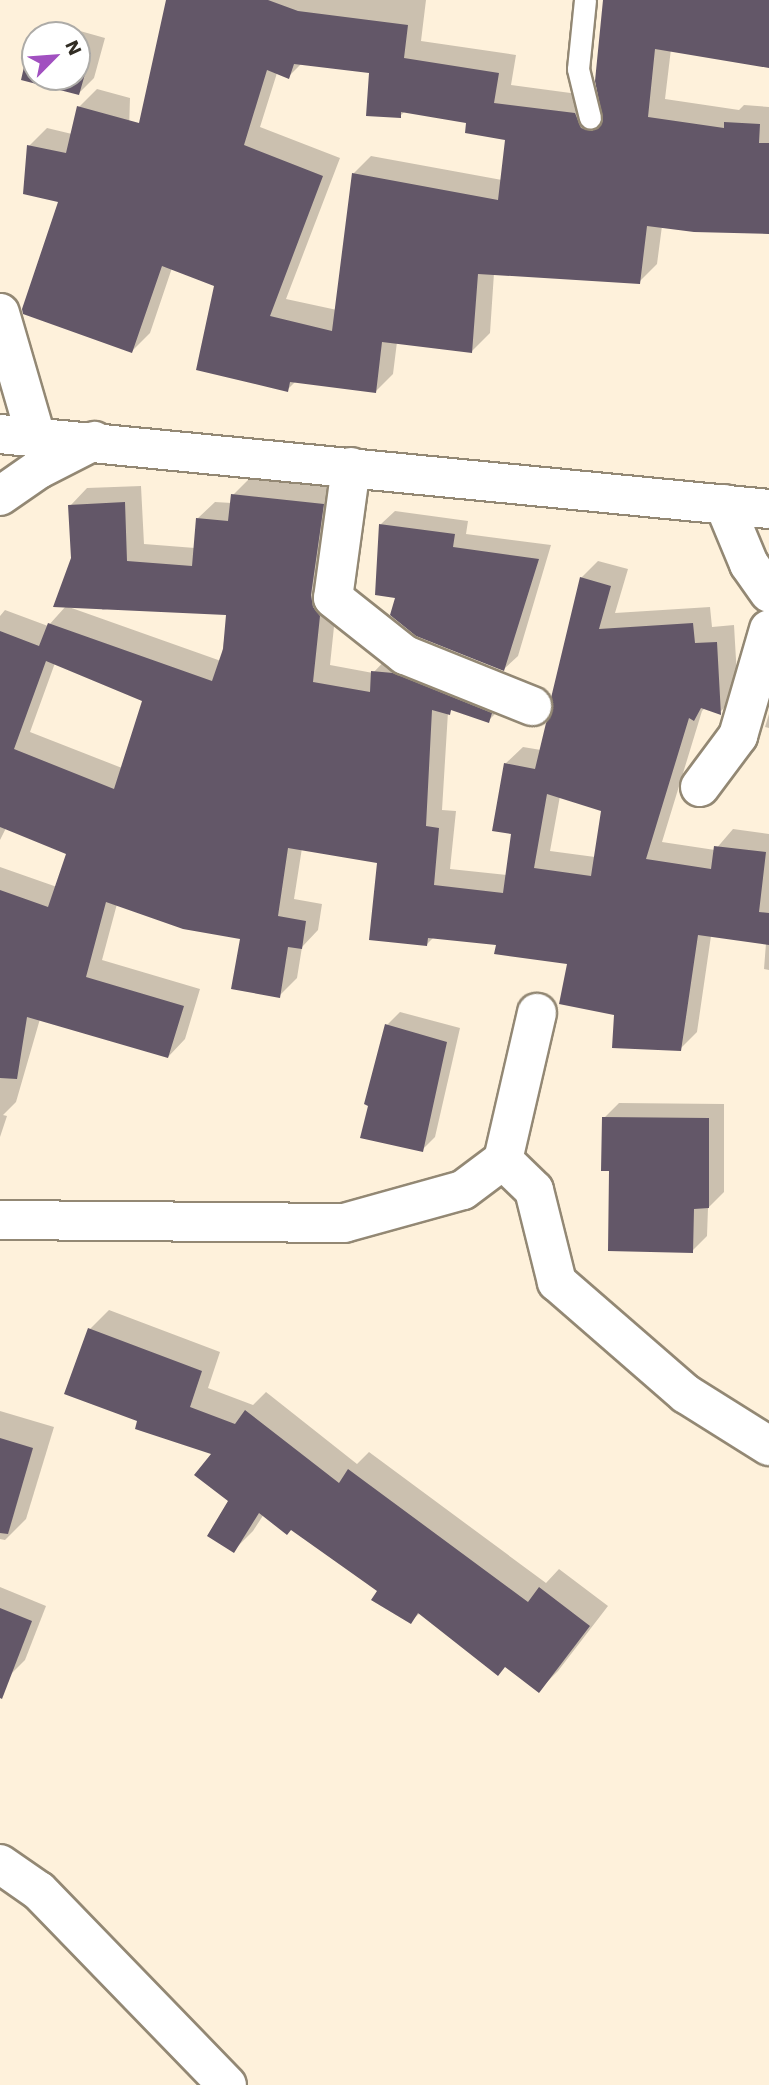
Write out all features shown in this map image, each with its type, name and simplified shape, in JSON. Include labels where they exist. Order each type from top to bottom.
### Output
[{"type":"street","points":[[0,313],[18,435],[769,509]]},
{"type":"street","points":[[0,496],[38,470],[94,441]]},
{"type":"street","points":[[351,467],[333,598],[405,655],[532,706]]},
{"type":"street","points":[[724,504],[749,564],[769,593]]},
{"type":"street","points":[[700,787],[738,736],[769,629]]},
{"type":"street","points":[[0,1220],[344,1223],[463,1189],[503,1160],[537,1013]]},
{"type":"street","points":[[503,1160],[534,1191],[557,1282],[686,1394],[769,1446]]},
{"type":"street","points":[[0,1864],[39,1891],[227,2085]]},
{"type":"lane","points":[[585,0],[578,69],[590,118]]},
{"type":"building","points":[[166,0],[268,0],[298,11],[408,25],[404,58],[499,73],[494,103],[575,113],[581,128],[592,131],[603,121],[595,81],[603,0],[769,0],[769,68],[655,49],[648,117],[724,128],[724,122],[760,124],[759,143],[769,143],[769,234],[694,232],[647,226],[640,284],[478,274],[472,353],[382,342],[376,393],[290,382],[288,392],[196,370],[214,286],[162,266],[132,353],[23,314],[22,309],[58,202],[23,194],[27,145],[66,153],[77,106],[139,123]],"holes":[[[294,64],[369,73],[366,116],[401,118],[401,112],[466,123],[465,133],[505,140],[498,200],[352,173],[332,331],[270,316],[323,176],[244,145],[267,70],[289,79]]]},
{"type":"building","points":[[64,91],[80,91],[79,95]]},
{"type":"building","points":[[231,494],[324,504],[311,595],[313,607],[320,616],[313,682],[370,692],[371,671],[393,673],[492,713],[489,723],[451,710],[450,715],[432,710],[426,826],[439,828],[434,885],[503,893],[511,834],[492,831],[504,763],[535,769],[546,723],[552,713],[551,698],[580,577],[611,586],[599,629],[693,623],[695,643],[717,642],[721,715],[701,708],[694,721],[689,718],[646,859],[711,869],[714,846],[766,852],[759,912],[769,913],[769,945],[698,935],[681,1051],[612,1048],[614,1015],[559,1004],[567,964],[494,954],[496,945],[428,938],[427,946],[369,940],[377,863],[288,848],[278,916],[306,921],[302,949],[288,947],[280,998],[231,989],[240,939],[183,929],[106,902],[86,977],[184,1006],[168,1058],[27,1017],[17,1079],[0,1078],[0,890],[48,907],[66,854],[0,827],[0,631],[39,646],[48,623],[212,681],[223,649],[226,615],[53,607],[71,558],[68,505],[125,502],[127,561],[192,566],[196,518],[228,521]],"holes":[[[46,661],[142,701],[114,789],[14,749]],[[547,794],[601,811],[591,876],[534,868]]]},
{"type":"building","points":[[379,524],[455,534],[453,547],[539,559],[504,671],[416,636],[390,615],[395,598],[375,595]]},
{"type":"building","points":[[385,1024],[447,1042],[423,1152],[360,1138],[368,1106],[364,1104]]},
{"type":"building","points":[[602,1117],[709,1118],[709,1208],[694,1209],[693,1253],[608,1251],[609,1171],[601,1171]]},
{"type":"building","points":[[88,1328],[202,1371],[190,1407],[235,1424],[245,1410],[339,1483],[348,1469],[528,1602],[539,1587],[590,1626],[539,1693],[505,1667],[498,1676],[418,1613],[411,1624],[371,1600],[377,1591],[291,1530],[287,1535],[259,1513],[234,1553],[207,1536],[228,1501],[194,1475],[211,1454],[135,1429],[137,1421],[64,1394]]},
{"type":"building","points":[[0,1438],[33,1448],[8,1534],[0,1533]]},
{"type":"building","points":[[0,1608],[32,1621],[2,1699],[0,1698]]}]
